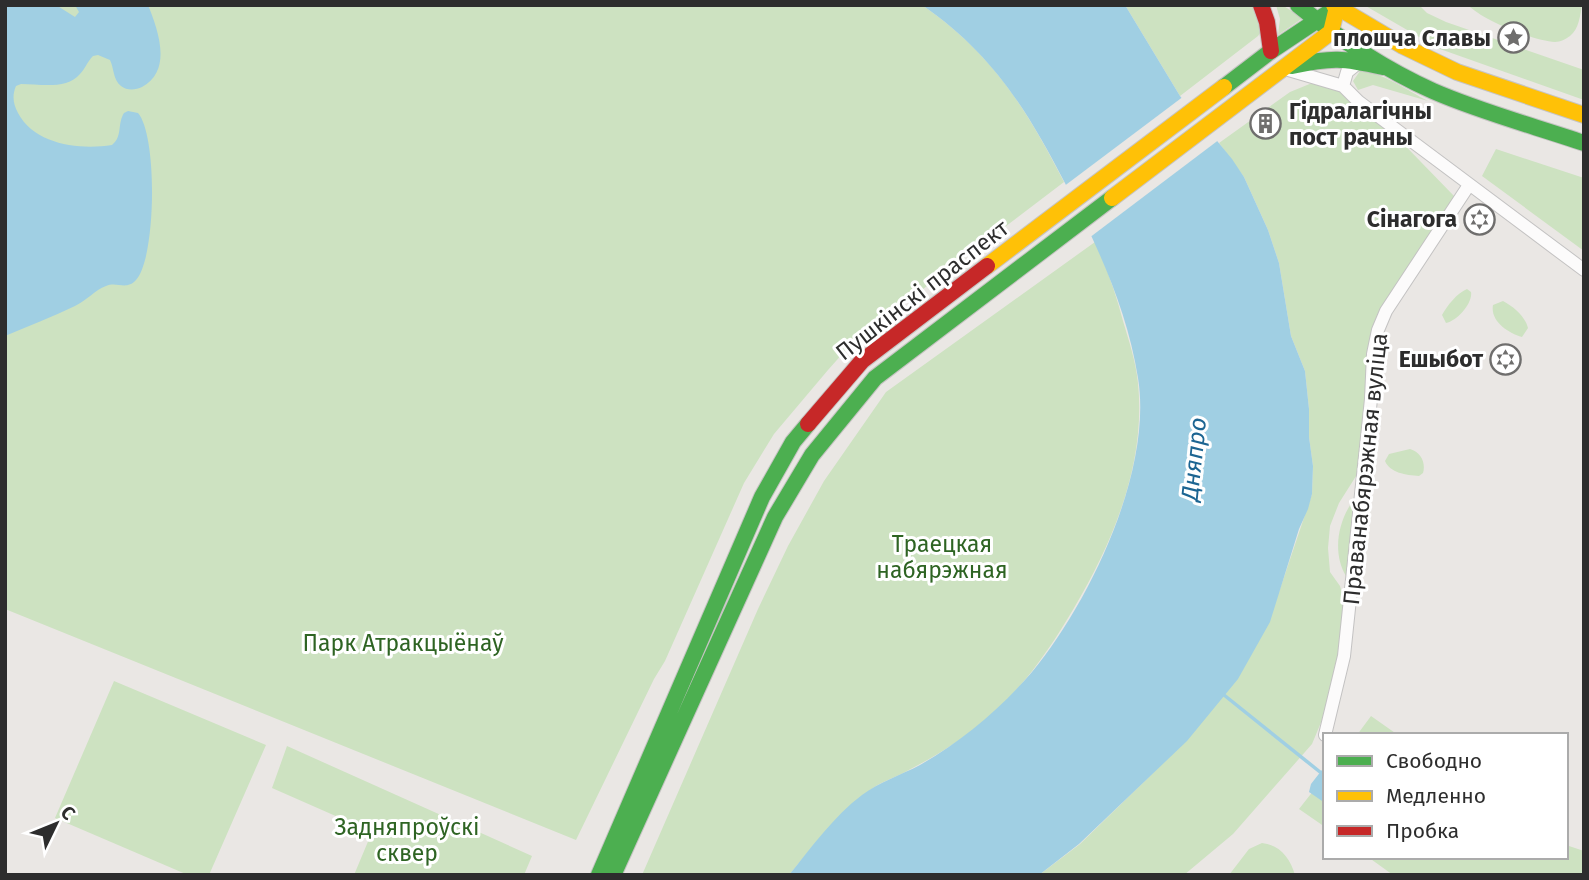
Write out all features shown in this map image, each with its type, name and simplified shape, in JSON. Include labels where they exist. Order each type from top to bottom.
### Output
[{"type":"main road","points":[[1261,5],[1267,22],[1270,51]]},
{"type":"main road","points":[[1298,5],[1331,32],[1391,68],[1448,97],[1584,143]]},
{"type":"main road","points":[[1331,32],[1336,6],[1403,46],[1457,72],[1584,115]]},
{"type":"main road","name":"Пушкінскі праспект","points":[[599,875],[762,497],[793,442],[862,361],[1270,51],[1336,6]]},
{"type":"main road","name":"Пушкінскі праспект","points":[[613,875],[775,517],[812,455],[875,378],[1331,32]]},
{"type":"main road","name":"Пушкінскі праспект","points":[[1283,68],[1341,58],[1391,68]]},
{"type":"street","points":[[1343,86],[1346,72],[1358,63]]},
{"type":"street","points":[[1283,68],[1343,86],[1358,101],[1584,270]]},
{"type":"street","name":"Праванабярэжная вуліца","points":[[1325,733],[1343,656],[1371,399],[1373,354],[1378,330],[1386,311],[1469,185]]},
{"type":"green space","name":"Парк Атракцыёнаў","points":[[5,5],[922,5],[968,42],[1005,84],[1036,130],[1064,182],[852,343],[774,434],[744,483],[665,661],[576,840],[5,609]]},
{"type":"green space","points":[[1125,5],[1258,5],[1262,30],[1258,36],[1180,96]]},
{"type":"green space","points":[[1276,5],[1282,5],[1303,18],[1278,35],[1280,19]]},
{"type":"green space","points":[[1364,5],[1419,5],[1427,13],[1446,22],[1584,70],[1584,100],[1440,49]]},
{"type":"green space","points":[[1468,5],[1582,5],[1579,22],[1573,33],[1555,42],[1509,29]]},
{"type":"green space","points":[[1360,71],[1386,78],[1428,101],[1373,85],[1358,90],[1353,81]]},
{"type":"green space","points":[[1312,83],[1333,86],[1387,127],[1454,196],[1385,304],[1365,404],[1358,473],[1339,503],[1330,526],[1330,572],[1340,586],[1344,600],[1335,679],[1322,720],[1312,744],[1233,834],[1184,875],[1039,875],[1080,844],[1153,773],[1279,592],[1312,494],[1313,466],[1305,371],[1291,336],[1279,263],[1268,230],[1244,177],[1219,143],[1290,92]]},
{"type":"green space","points":[[1496,149],[1584,178],[1584,251],[1482,176]]},
{"type":"green space","name":"Траецкая набярэжная","points":[[1095,242],[1114,291],[1136,367],[1139,413],[1137,442],[1132,471],[1114,528],[1089,582],[1045,653],[1012,695],[977,727],[938,754],[861,797],[828,828],[789,875],[642,875],[788,546],[824,481],[886,392]]},
{"type":"green space","points":[[1467,289],[1471,296],[1467,306],[1455,319],[1446,323],[1442,315],[1444,311]]},
{"type":"green space","points":[[1503,301],[1515,309],[1524,320],[1528,328],[1522,337],[1511,333],[1494,316],[1493,305]]},
{"type":"green space","points":[[1410,449],[1420,455],[1423,462],[1423,473],[1419,476],[1395,471],[1385,461],[1389,454]]},
{"type":"green space","points":[[1353,501],[1356,501],[1349,575],[1346,576],[1338,547],[1341,527]]},
{"type":"green space","points":[[114,681],[266,745],[209,875],[188,875],[55,818]]},
{"type":"green space","points":[[1371,716],[1395,733],[1358,733]]},
{"type":"green space","name":"Задняпроўскі сквер","points":[[287,746],[532,856],[524,875],[354,875],[372,832],[272,788]]},
{"type":"green space","points":[[1323,779],[1323,826],[1299,809]]},
{"type":"green space","points":[[1262,843],[1274,846],[1283,853],[1295,875],[1229,875],[1249,849]]},
{"type":"green space","points":[[1568,846],[1584,851],[1584,875],[1393,875],[1371,859],[1568,859]]},
{"type":"water","points":[[5,5],[56,5],[75,17],[79,12],[75,5],[148,5],[159,37],[160,60],[152,80],[137,89],[123,88],[115,77],[110,60],[98,55],[93,56],[80,74],[68,82],[16,86],[14,103],[26,124],[47,139],[59,143],[86,147],[112,145],[118,138],[124,113],[138,113],[149,146],[151,224],[143,268],[136,280],[129,285],[106,286],[75,306],[5,336]]},
{"type":"water","name":"Дняпро","points":[[922,5],[1125,5],[1180,96],[1244,177],[1268,230],[1279,263],[1291,336],[1305,371],[1313,466],[1312,494],[1270,622],[1238,679],[1187,741],[1079,844],[1039,875],[789,875],[852,803],[876,786],[920,765],[966,735],[1007,699],[1032,672],[1054,643],[1095,572],[1126,493],[1136,453],[1140,414],[1133,352],[1119,303],[1089,232],[1037,132],[1006,85],[969,43]]},
{"type":"water","points":[[1323,769],[1323,802],[1309,792],[1311,784]]},
{"type":"pier","points":[[1184,96],[1220,139],[1089,238],[1063,187]]},
{"type":"waterway","points":[[1224,695],[1320,772]]},
{"type":"traffic: fast","points":[[1298,5],[1363,52],[1433,91],[1470,106],[1584,143]]},
{"type":"traffic: fast","points":[[1224,87],[1271,51],[1337,7]]},
{"type":"traffic: fast","points":[[1292,66],[1338,60],[1383,67]]},
{"type":"traffic: fast","points":[[614,873],[775,517],[812,455],[875,378],[1112,198]]},
{"type":"traffic: fast","points":[[599,875],[762,497],[793,442],[808,424]]},
{"type":"traffic: slow","points":[[1334,5],[1403,46],[1457,72],[1584,115]]},
{"type":"traffic: slow","points":[[1112,198],[1331,32],[1337,7]]},
{"type":"traffic: slow","points":[[987,266],[1224,87]]},
{"type":"traffic: jam","points":[[1261,5],[1267,22],[1271,51]]},
{"type":"traffic: jam","points":[[808,424],[862,361],[987,266]]},
{"type":"place","name":"плошча Славы","points":[[1514,38]]},
{"type":"place","name":"Гідралагічны пост рачны","points":[[1266,124]]},
{"type":"place","name":"Сінагога","points":[[1480,219]]},
{"type":"place","name":"Ешыбот","points":[[1506,359]]}]
